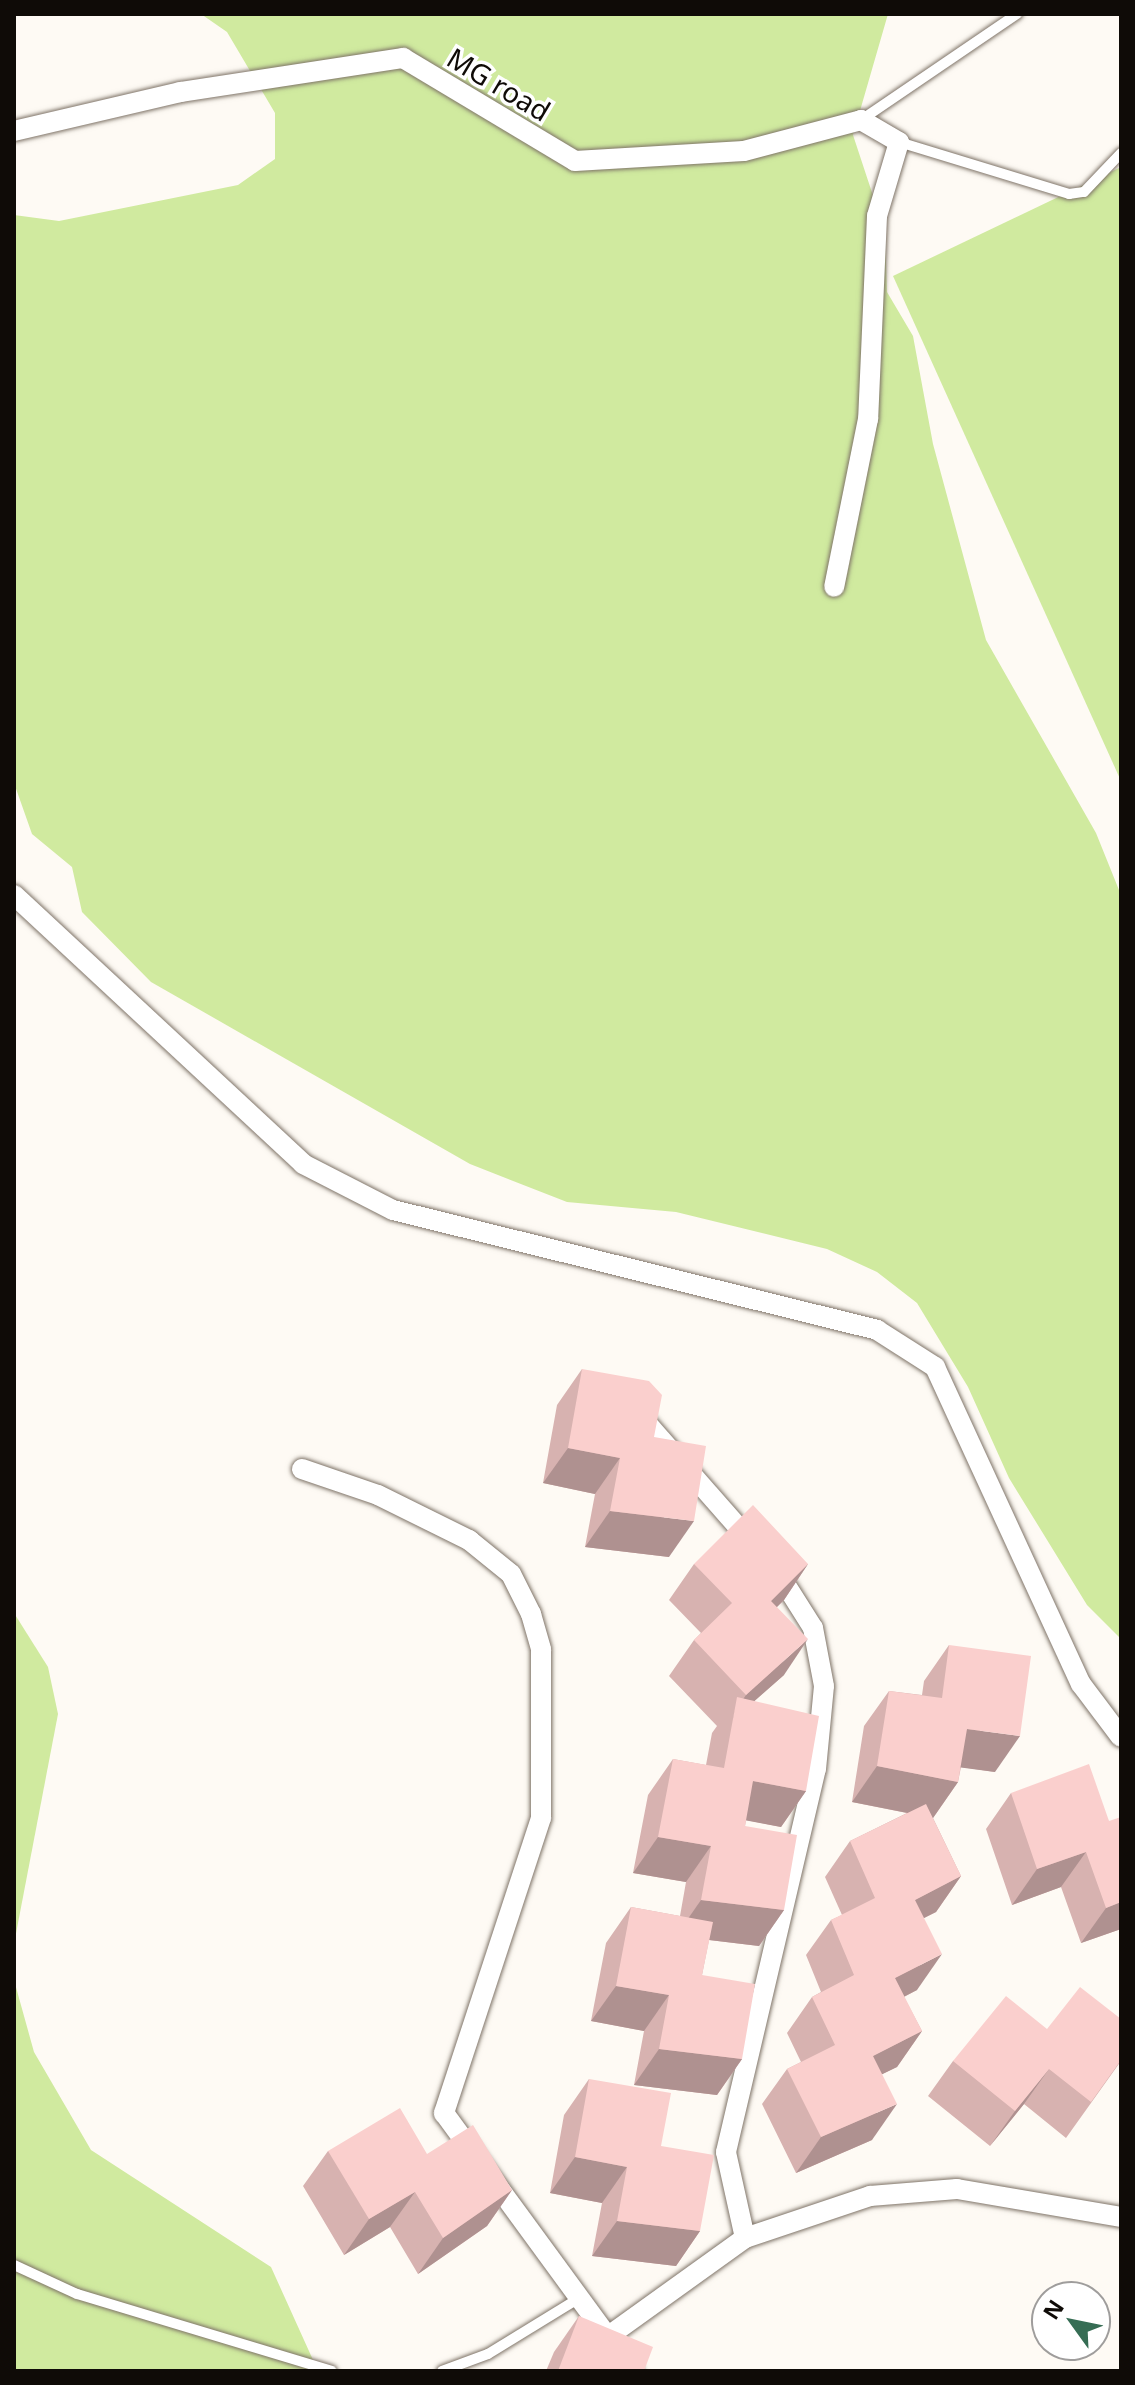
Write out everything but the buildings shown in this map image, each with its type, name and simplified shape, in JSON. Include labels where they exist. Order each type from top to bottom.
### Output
[{"type":"street","name":"MG road","points":[[14,131],[180,92],[403,58],[575,161],[744,151],[861,120]]},
{"type":"street","points":[[834,587],[868,419],[877,216],[899,142],[861,120]]},
{"type":"street","points":[[14,895],[315,1170],[393,1210],[877,1330],[935,1367],[1081,1684],[1121,1737]]},
{"type":"street","points":[[626,1400],[792,1588],[813,1628],[824,1686],[816,1769],[726,2152],[745,2238]]},
{"type":"street","points":[[302,1469],[378,1495],[469,1540],[511,1574],[531,1614],[541,1650],[541,1818],[444,2113],[610,2335],[633,2371]]},
{"type":"street","points":[[610,2335],[745,2238],[870,2196],[957,2189],[1121,2217]]},
{"type":"lane","points":[[861,120],[1017,14]]},
{"type":"lane","points":[[899,142],[1069,194],[1084,192],[1121,153]]},
{"type":"lane","points":[[14,2265],[77,2294],[332,2371]]},
{"type":"lane","points":[[442,2371],[488,2354],[581,2297]]},
{"type":"green space","points":[[201,14],[888,14],[853,135],[885,232],[887,292],[913,336],[933,444],[986,640],[1096,833],[1121,895],[1121,1639],[1087,1605],[1009,1478],[968,1387],[917,1303],[877,1272],[827,1249],[676,1212],[567,1202],[470,1164],[151,982],[82,912],[72,867],[32,834],[14,783],[14,215],[59,221],[238,185],[275,159],[275,113],[227,32]]},
{"type":"green space","points":[[1121,167],[1121,781],[893,276]]},
{"type":"green space","points":[[14,1613],[48,1667],[58,1714],[14,1944]]},
{"type":"green space","points":[[14,1980],[34,2052],[91,2150],[271,2267],[318,2371],[14,2371]]}]
